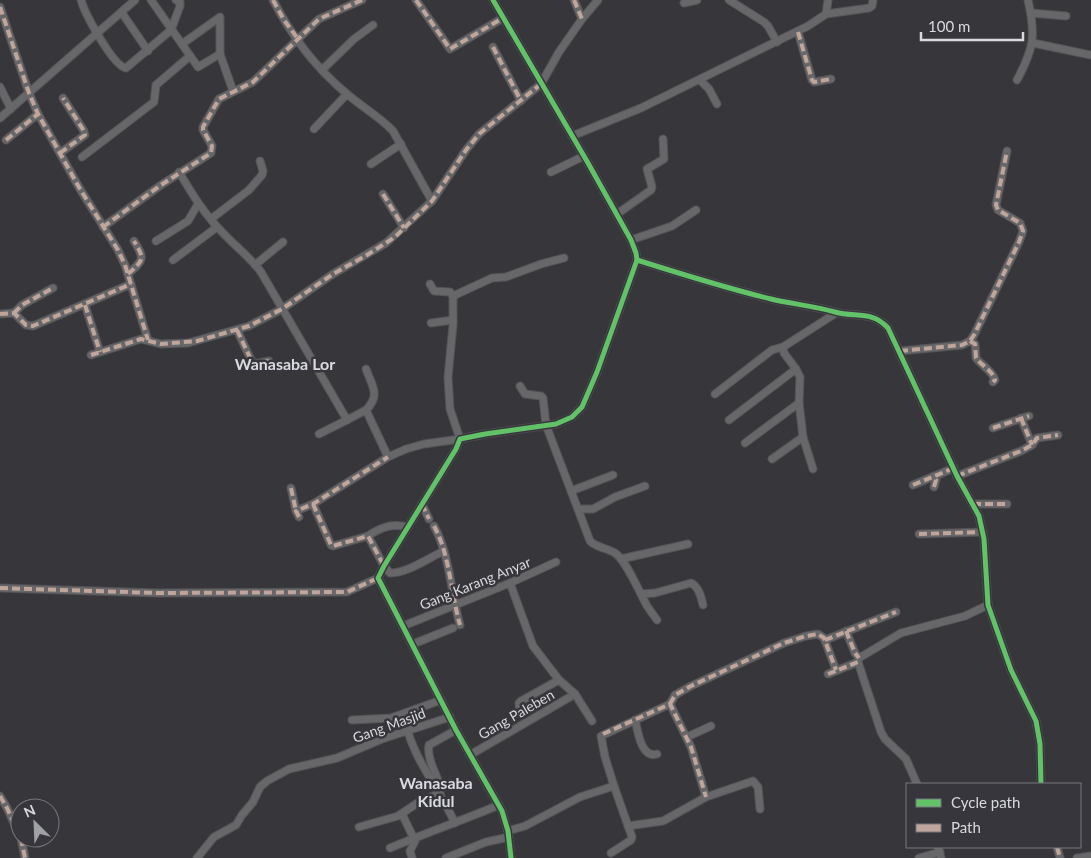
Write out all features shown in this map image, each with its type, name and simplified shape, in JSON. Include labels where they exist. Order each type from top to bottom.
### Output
[{"type":"street","points":[[81,0],[86,14],[97,33],[123,68],[131,66],[171,30],[180,6],[180,2],[176,0]]},
{"type":"street","points":[[0,118],[135,0]]},
{"type":"street","points":[[151,0],[198,67],[220,54]]},
{"type":"street","points":[[273,0],[284,20],[322,70],[347,94],[384,121],[401,144],[432,201]]},
{"type":"street","points":[[103,227],[212,150],[203,127],[217,101],[253,82],[272,66],[319,19],[362,0]]},
{"type":"street","points":[[416,0],[450,49],[503,18]]},
{"type":"street","points":[[291,488],[297,514],[388,457],[412,447],[567,420],[578,413],[582,407],[598,372],[637,260],[636,252],[617,214],[493,0]]},
{"type":"street","points":[[574,0],[582,19]]},
{"type":"street","points":[[91,355],[138,340],[148,340],[161,344],[188,343],[237,330],[261,321],[333,274],[386,243],[432,201],[479,134],[541,84],[559,52],[598,0]]},
{"type":"street","points":[[684,3],[698,0]]},
{"type":"street","points":[[729,0],[764,22],[777,42]]},
{"type":"street","points":[[826,14],[828,0]]},
{"type":"street","points":[[572,136],[641,108],[700,80],[738,59],[798,32],[826,14],[869,8],[872,6],[873,0]]},
{"type":"street","points":[[1017,80],[1025,66],[1033,43],[1028,0]]},
{"type":"street","points":[[0,7],[3,24],[28,93],[60,153],[118,250],[132,284],[148,340]]},
{"type":"street","points":[[122,13],[148,51]]},
{"type":"street","points":[[1031,13],[1066,16]]},
{"type":"street","points":[[182,44],[220,17],[220,54],[233,92]]},
{"type":"street","points":[[322,70],[354,39],[373,25]]},
{"type":"street","points":[[798,32],[812,80],[814,82],[831,79]]},
{"type":"street","points":[[1033,43],[1091,55]]},
{"type":"street","points":[[493,47],[521,101]]},
{"type":"street","points":[[82,157],[154,102],[156,85],[190,56]]},
{"type":"street","points":[[700,80],[709,89],[717,104]]},
{"type":"street","points":[[0,87],[11,108]]},
{"type":"street","points":[[314,129],[347,94]]},
{"type":"street","points":[[60,153],[85,135],[63,98]]},
{"type":"street","points":[[6,140],[38,114]]},
{"type":"street","points":[[617,214],[651,190],[652,184],[646,169],[664,159],[663,139]]},
{"type":"street","points":[[371,164],[401,144]]},
{"type":"street","points":[[900,350],[962,345],[970,341],[1020,242],[1023,230],[1020,223],[998,210],[996,205],[1007,151]]},
{"type":"street","points":[[551,172],[584,156]]},
{"type":"street","points":[[211,219],[255,185],[263,171],[260,161]]},
{"type":"street","points":[[179,172],[198,204],[217,227],[255,265],[347,420]]},
{"type":"street","points":[[383,194],[404,228]]},
{"type":"street","points":[[156,242],[188,221],[198,204]]},
{"type":"street","points":[[631,240],[672,226],[696,210]]},
{"type":"street","points":[[173,260],[217,227]]},
{"type":"street","points":[[128,274],[142,260],[134,240]]},
{"type":"street","points":[[255,265],[283,242]]},
{"type":"street","points":[[453,296],[492,278],[506,277],[553,260],[564,258]]},
{"type":"street","points":[[637,260],[771,299],[820,307],[832,311],[863,314],[878,319],[888,328],[978,516],[983,532],[988,605],[1011,670],[1036,721],[1040,744],[1041,783]]},
{"type":"street","points":[[14,313],[26,325],[31,327],[132,284]]},
{"type":"street","points":[[0,588],[158,593],[347,592],[378,578],[456,449],[460,439],[450,409],[448,377],[453,296],[450,292],[434,291],[430,284]]},
{"type":"street","points":[[0,314],[14,313],[22,305],[53,288]]},
{"type":"street","points":[[85,305],[100,352]]},
{"type":"street","points":[[715,394],[772,350],[783,347],[832,311]]},
{"type":"street","points":[[432,323],[453,320]]},
{"type":"street","points":[[237,330],[253,364],[269,361]]},
{"type":"street","points":[[970,341],[975,344],[976,358],[995,377],[993,382]]},
{"type":"street","points":[[783,347],[784,353],[796,368],[800,377],[799,403],[803,437],[813,469]]},
{"type":"street","points":[[729,420],[796,368]]},
{"type":"street","points":[[319,434],[366,410],[374,402],[375,395],[366,369]]},
{"type":"street","points":[[520,386],[525,394],[541,396],[543,398],[546,425],[590,541],[593,544],[611,550],[621,560],[657,620]]},
{"type":"street","points":[[745,443],[799,403]]},
{"type":"street","points":[[366,410],[388,457]]},
{"type":"street","points":[[993,428],[1030,416]]},
{"type":"street","points":[[1021,418],[1032,445]]},
{"type":"street","points":[[958,476],[1021,451],[1032,445],[1036,438],[1058,435]]},
{"type":"street","points":[[772,459],[803,437]]},
{"type":"street","points":[[913,485],[954,468]]},
{"type":"street","points":[[571,491],[613,475]]},
{"type":"street","points":[[934,476],[936,480],[934,487]]},
{"type":"street","points":[[578,509],[593,509],[615,497],[645,486]]},
{"type":"street","points":[[313,504],[330,544],[333,546],[368,536],[396,524],[408,527]]},
{"type":"street","points":[[422,504],[429,519]]},
{"type":"street","points":[[973,504],[1007,504]]},
{"type":"street","points":[[413,644],[457,627],[457,604],[440,537],[434,526]]},
{"type":"street","points":[[919,534],[983,532]]},
{"type":"street","points":[[368,536],[387,571],[395,573],[410,568],[444,551]]},
{"type":"street","points":[[621,560],[688,544]]},
{"type":"street","name":"Gang Karang Anyar","points":[[403,626],[510,583],[556,562]]},
{"type":"street","points":[[378,578],[456,730],[499,805],[508,834],[511,858]]},
{"type":"street","points":[[510,583],[533,646],[559,680],[575,694],[592,721]]},
{"type":"street","points":[[641,594],[655,593],[692,583],[696,586],[703,605]]},
{"type":"street","points":[[828,674],[858,660],[901,633],[965,616],[988,605]]},
{"type":"street","points":[[825,640],[896,612]]},
{"type":"street","points":[[846,632],[858,660],[881,732],[885,739],[906,758],[917,783]]},
{"type":"street","points":[[611,853],[631,840],[632,837],[614,786],[601,736],[670,704],[676,695],[690,686],[795,639],[818,634],[821,636],[825,640],[836,670]]},
{"type":"street","points":[[520,713],[520,701],[559,680]]},
{"type":"street","name":"Gang Paleben","points":[[470,755],[575,694]]},
{"type":"street","points":[[352,720],[392,718],[441,700]]},
{"type":"street","points":[[670,704],[687,737],[706,798]]},
{"type":"street","name":"Gang Masjid","points":[[197,858],[214,837],[236,825],[253,802],[260,787],[289,769],[337,758],[382,739],[450,717]]},
{"type":"street","points":[[635,720],[644,749],[652,756],[657,754]]},
{"type":"street","points":[[687,737],[711,726]]},
{"type":"street","points":[[440,793],[441,788],[433,772],[429,755],[429,745],[456,730]]},
{"type":"street","points":[[408,732],[417,756],[440,793],[455,823]]},
{"type":"street","points":[[628,826],[663,821],[706,798],[754,778],[758,787],[760,809]]},
{"type":"street","points":[[446,858],[508,834],[580,797],[614,786]]},
{"type":"street","points":[[359,827],[402,814],[417,803],[440,793]]},
{"type":"street","points":[[0,796],[10,815]]},
{"type":"street","points":[[390,848],[499,805]]},
{"type":"street","points":[[402,814],[414,841],[410,852],[412,858]]},
{"type":"street","points":[[919,858],[939,852]]},
{"type":"street","points":[[1077,858],[1091,856]]},
{"type":"marked path","points":[[273,0],[284,20],[298,39]]},
{"type":"marked path","points":[[103,227],[161,185],[211,153],[212,146],[203,127],[219,99],[253,82],[319,19],[362,0]]},
{"type":"marked path","points":[[416,0],[450,49],[503,18]]},
{"type":"marked path","points":[[574,0],[582,19]]},
{"type":"marked path","points":[[0,7],[38,114],[125,265],[148,340]]},
{"type":"marked path","points":[[798,32],[812,80],[814,82],[831,79]]},
{"type":"marked path","points":[[493,47],[521,101]]},
{"type":"marked path","points":[[91,355],[141,339],[161,344],[197,341],[249,326],[282,309],[333,274],[395,237],[432,201],[479,134],[541,84]]},
{"type":"marked path","points":[[60,153],[85,135],[63,98]]},
{"type":"marked path","points":[[6,140],[38,114]]},
{"type":"marked path","points":[[900,351],[962,345],[970,341],[974,335],[1023,231],[1020,223],[998,210],[996,205],[1007,151]]},
{"type":"marked path","points":[[383,194],[404,228]]},
{"type":"marked path","points":[[128,274],[141,259],[140,252],[134,241]]},
{"type":"marked path","points":[[0,314],[14,313],[26,325],[33,326],[131,284]]},
{"type":"marked path","points":[[14,313],[22,305],[53,288]]},
{"type":"marked path","points":[[85,305],[100,352]]},
{"type":"marked path","points":[[237,330],[253,364],[269,361]]},
{"type":"marked path","points":[[970,341],[975,344],[976,358],[994,377],[995,380],[993,382]]},
{"type":"marked path","points":[[993,428],[1029,416]]},
{"type":"marked path","points":[[1021,418],[1032,445]]},
{"type":"marked path","points":[[957,476],[1021,451],[1032,445],[1037,438],[1058,435]]},
{"type":"marked path","points":[[299,517],[296,511],[313,504],[388,457]]},
{"type":"marked path","points":[[913,485],[954,468]]},
{"type":"marked path","points":[[934,476],[936,480],[934,487]]},
{"type":"marked path","points":[[291,488],[296,511]]},
{"type":"marked path","points":[[313,504],[331,545],[368,536],[384,566]]},
{"type":"marked path","points":[[422,504],[429,519]]},
{"type":"marked path","points":[[973,504],[1007,504]]},
{"type":"marked path","points":[[434,526],[444,549],[460,625]]},
{"type":"marked path","points":[[919,534],[983,532]]},
{"type":"marked path","points":[[0,588],[158,593],[347,592],[378,578]]},
{"type":"marked path","points":[[825,640],[896,612]]},
{"type":"marked path","points":[[846,631],[859,658]]},
{"type":"marked path","points":[[670,704],[675,695],[691,686],[784,643],[806,636],[818,634],[824,638],[836,670]]},
{"type":"marked path","points":[[828,674],[858,662]]},
{"type":"marked path","points":[[603,734],[670,704],[691,747],[706,797]]},
{"type":"marked path","points":[[0,796],[10,814]]},
{"type":"marked path","points":[[23,848],[25,858]]},
{"type":"marked path","points":[[1057,848],[1060,858]]},
{"type":"cycle path","points":[[493,0],[631,240],[637,260],[597,372],[582,407],[572,417],[556,424],[460,439],[456,449],[378,578],[456,730],[502,811],[508,831],[511,858]]},
{"type":"cycle path","points":[[637,260],[720,286],[771,299],[842,314],[869,317],[882,322],[888,328],[957,476],[979,516],[984,539],[988,605],[1011,670],[1036,721],[1040,744],[1041,783]]},
{"type":"district","name":"Wanasaba Lor","points":[[285,363]]},
{"type":"district","name":"Wanasaba Kidul","points":[[436,791]]}]
